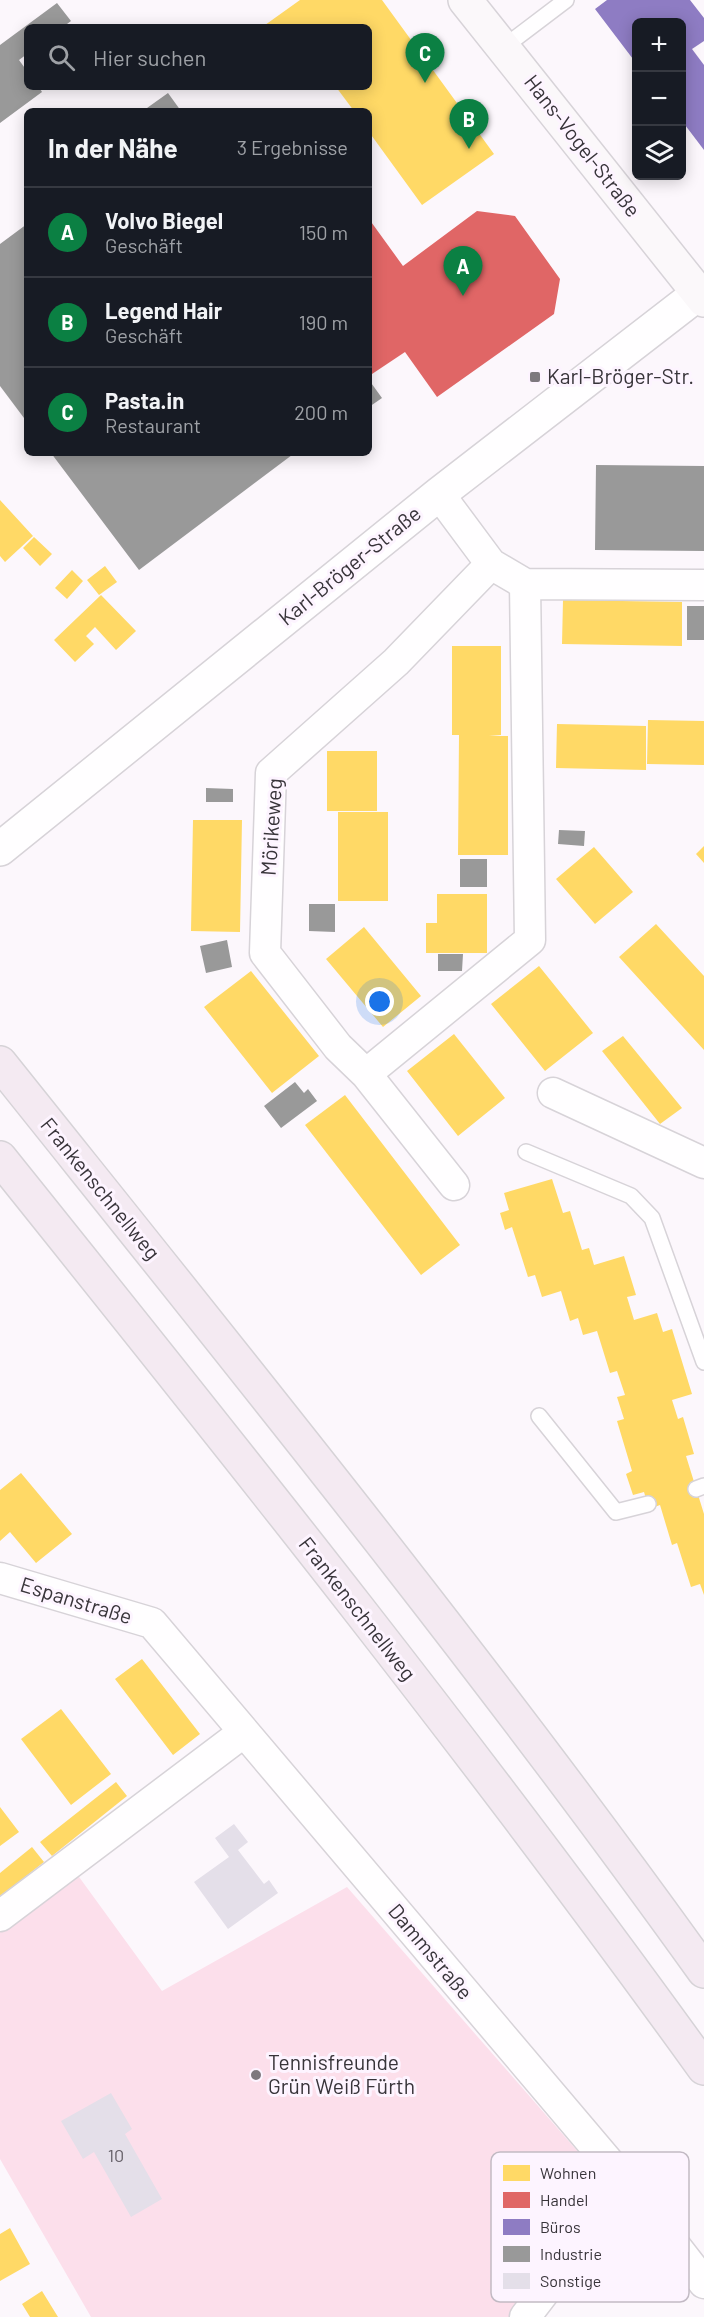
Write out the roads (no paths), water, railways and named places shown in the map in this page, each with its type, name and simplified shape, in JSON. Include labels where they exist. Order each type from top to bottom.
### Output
[{"type":"highway","name":"Frankenschnellweg","points":[[0,1063],[451,1633],[651,1897],[704,1971]]},
{"type":"highway","name":"Frankenschnellweg","points":[[0,1158],[167,1366],[412,1680],[603,1928],[704,2068]]},
{"type":"main road","name":"Hans-Vogel-Straße","points":[[465,0],[702,294]]},
{"type":"street","name":"Karl-Bröger-Straße","points":[[8,843],[439,494],[702,294]]},
{"type":"street","points":[[439,494],[492,564],[525,584],[704,585]]},
{"type":"street","name":"Mörikeweg","points":[[454,1185],[366,1074],[338,1047],[265,952],[271,773],[396,662],[492,564]]},
{"type":"street","points":[[366,1074],[530,940],[525,584]]},
{"type":"street","points":[[553,1094],[704,1163]]},
{"type":"street","name":"Espanstraße","points":[[0,1578],[152,1623]]},
{"type":"street","name":"Dammstraße","points":[[152,1623],[600,2152]]},
{"type":"street","points":[[0,1916],[244,1732]]},
{"type":"street","name":"Dammstraße","points":[[689,2264],[704,2283]]},
{"type":"street","points":[[525,2317],[537,2302]]},
{"type":"lane","points":[[504,47],[566,0]]},
{"type":"lane","points":[[526,1152],[631,1196],[652,1218],[704,1362]]},
{"type":"lane","points":[[539,1416],[616,1512],[648,1504]]},
{"type":"place","name":"Pasta.in","points":[[425,83]]},
{"type":"place","name":"Legend Hair","points":[[469,149]]},
{"type":"place","name":"Volvo Biegel","points":[[463,296]]},
{"type":"place","name":"Karl-Bröger-Str.","points":[[535,377]]},
{"type":"place","name":"Tennisfreunde Grün Weiß Fürth","points":[[256,2075]]}]
